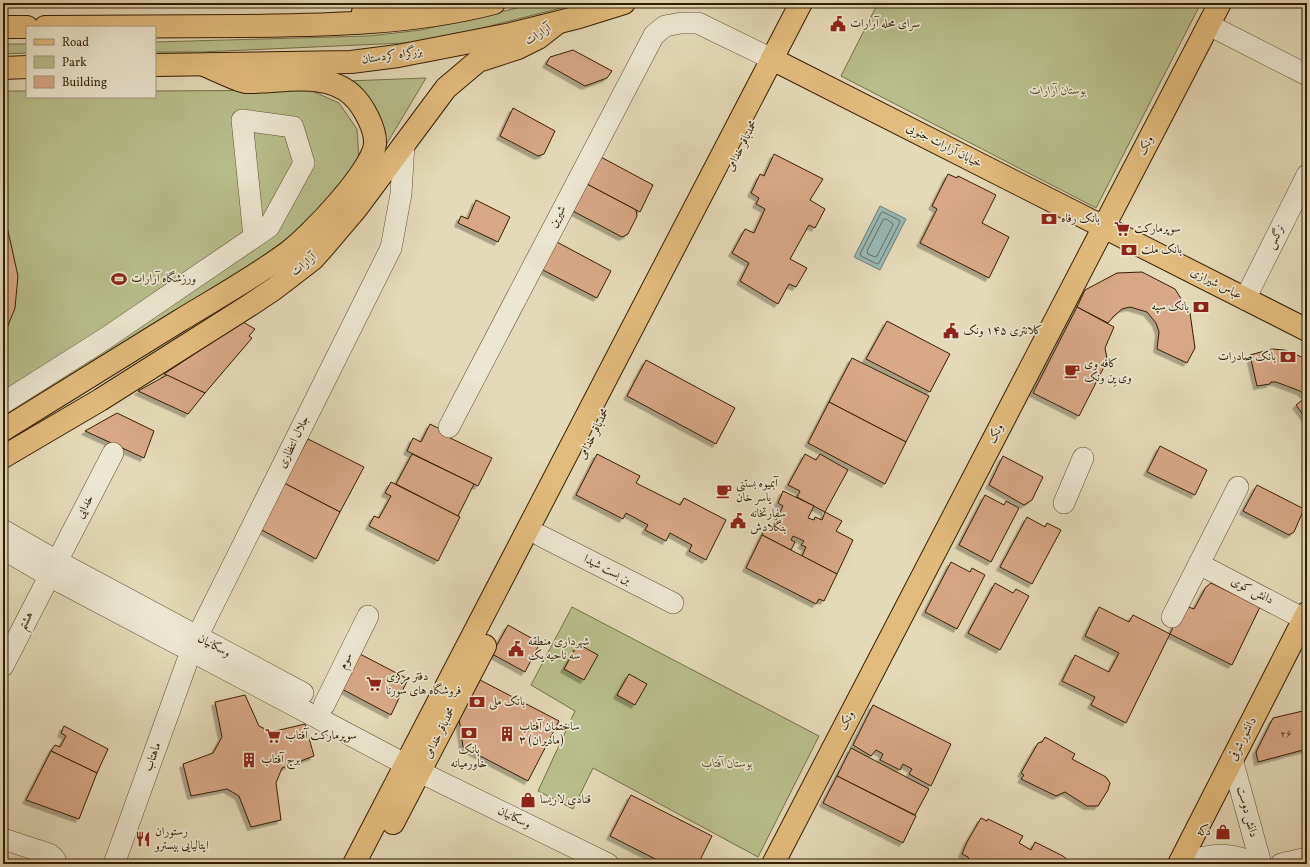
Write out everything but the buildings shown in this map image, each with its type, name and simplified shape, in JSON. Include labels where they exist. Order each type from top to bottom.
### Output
[{"type":"main road","points":[[301,25],[374,10],[396,3]]},
{"type":"main road","points":[[156,26],[301,25],[406,20],[480,7],[494,3]]},
{"type":"main road","name":"بزرگراه کردستان","points":[[156,65],[351,62],[398,56],[556,24],[624,3]]},
{"type":"main road","points":[[778,62],[801,3]]},
{"type":"main road","name":"محمدباقر خدامی","points":[[354,864],[384,823],[778,62],[815,3]]},
{"type":"main road","name":"ونک","points":[[775,863],[1220,3]]},
{"type":"main road","name":"آرارات","points":[[3,457],[107,396],[268,293],[302,267],[317,254],[356,209],[446,88],[464,71],[478,61],[518,48],[538,38],[556,24]]},
{"type":"main road","points":[[3,27],[26,27]]},
{"type":"main road","name":"محمدباقر خدامی","points":[[502,597],[542,536],[778,62]]},
{"type":"main road","name":"خیابان آرارات جنوبی","points":[[778,62],[1104,227]]},
{"type":"main road","name":"آرارات","points":[[3,430],[247,280],[288,252],[331,210],[351,186],[369,160],[375,144],[372,124],[353,96],[341,87],[320,80],[244,82],[204,65]]},
{"type":"main road","points":[[3,68],[26,67]]},
{"type":"main road","name":"عباس شیرازی","points":[[1104,227],[1307,330]]},
{"type":"main road","name":"دانشور شرقی","points":[[1180,864],[1232,759],[1306,616]]},
{"type":"main road","name":"محمدباقر خدامی","points":[[371,864],[384,823]]},
{"type":"street","name":"شیرین","points":[[448,427],[654,35],[665,26],[681,23],[698,23],[778,62]]},
{"type":"street","points":[[1209,25],[1307,75]]},
{"type":"street","points":[[3,403],[106,338],[269,227],[304,163],[293,127],[242,120],[254,237]]},
{"type":"street","name":"جلال انتظاری","points":[[194,644],[391,248],[401,194],[404,144]]},
{"type":"street","name":"نرگس","points":[[1245,299],[1307,175]]},
{"type":"street","name":"خدایی","points":[[53,568],[113,453]]},
{"type":"street","points":[[1064,503],[1083,458]]},
{"type":"street","points":[[1172,617],[1238,486]]},
{"type":"street","points":[[3,530],[53,568]]},
{"type":"street","name":"بن بست شیدا","points":[[542,536],[673,603]]},
{"type":"street","points":[[3,549],[53,568],[416,762]]},
{"type":"street","name":"دانش کوی","points":[[1199,564],[1306,616]]},
{"type":"street","name":"هشتم","points":[[3,666],[53,568]]},
{"type":"street","name":"سوم","points":[[324,705],[368,616]]},
{"type":"street","name":"وسکانیان","points":[[194,644],[324,705],[416,762],[608,864]]},
{"type":"street","name":"ماهتاب","points":[[114,864],[194,644]]},
{"type":"street","name":"دانش دوست","points":[[1232,759],[1261,864]]},
{"type":"street","points":[[3,839],[49,854],[56,860],[56,864]]},
{"type":"street","points":[[1180,864],[1195,858],[1217,856],[1235,857],[1254,864]]},
{"type":"street","points":[[1281,864],[1307,858]]},
{"type":"green space","points":[[539,3],[581,3],[427,42],[201,52],[156,52],[156,42],[369,36],[421,30]]},
{"type":"green space","name":"بوستان آرارات","points":[[878,3],[1201,3],[1096,208],[841,76]]},
{"type":"green space","points":[[3,44],[26,44],[26,53],[3,54]]},
{"type":"green space","points":[[426,78],[383,150],[346,81]]},
{"type":"green space","name":"ورزشگاه آرارات","points":[[310,90],[339,103],[357,129],[359,161],[345,189],[285,246],[3,423],[3,91],[26,91],[26,98],[156,98],[156,91]]},
{"type":"green space","name":"بوستان آفتاب","points":[[572,607],[819,736],[758,857],[593,768],[573,809],[538,791],[575,711],[531,685]]},
{"type":"water","points":[[880,206],[906,219],[880,270],[854,257]]},
{"type":"place","name":"سرای محله آرارات","points":[[838,24]]},
{"type":"place","name":"بانک رفاه","points":[[1049,219]]},
{"type":"place","name":"سوپرمارکت","points":[[1122,229]]},
{"type":"place","name":"بانک ملت","points":[[1129,250]]},
{"type":"place","name":"ورزشگاه آرارات","points":[[119,279]]},
{"type":"place","name":"بانک سپه","points":[[1201,307]]},
{"type":"place","name":"کلانتری ۱۴۵ ونک","points":[[951,331]]},
{"type":"place","name":"بانک صادرات","points":[[1288,357]]},
{"type":"place","name":"کافه وی‌ وی‌ یِن ونک","points":[[1072,371]]},
{"type":"place","name":"آبمیوه بستنی یاسر خان","points":[[724,491]]},
{"type":"place","name":"سفارتخانه بنگلادش","points":[[738,521]]},
{"type":"place","name":"شهرداری منطقه سه ناحیه یک","points":[[516,649]]},
{"type":"place","name":"دفتر مرکزی فروشگاه های سورنا","points":[[374,684]]},
{"type":"place","name":"بانک ملی","points":[[477,702]]},
{"type":"place","name":"بانک خاورمیانه","points":[[469,733]]},
{"type":"place","name":"ساختمان آفتاب ۳ (مادیران)","points":[[507,734]]},
{"type":"place","name":"سوپرمارکت آفتاب","points":[[273,736]]},
{"type":"place","name":"برج آفتاب","points":[[249,760]]},
{"type":"place","name":"قنادی لاریسا","points":[[528,800]]},
{"type":"place","name":"دکه","points":[[1223,832]]},
{"type":"place","name":"رستوران ایتالیایی بیسترو","points":[[143,839]]}]
